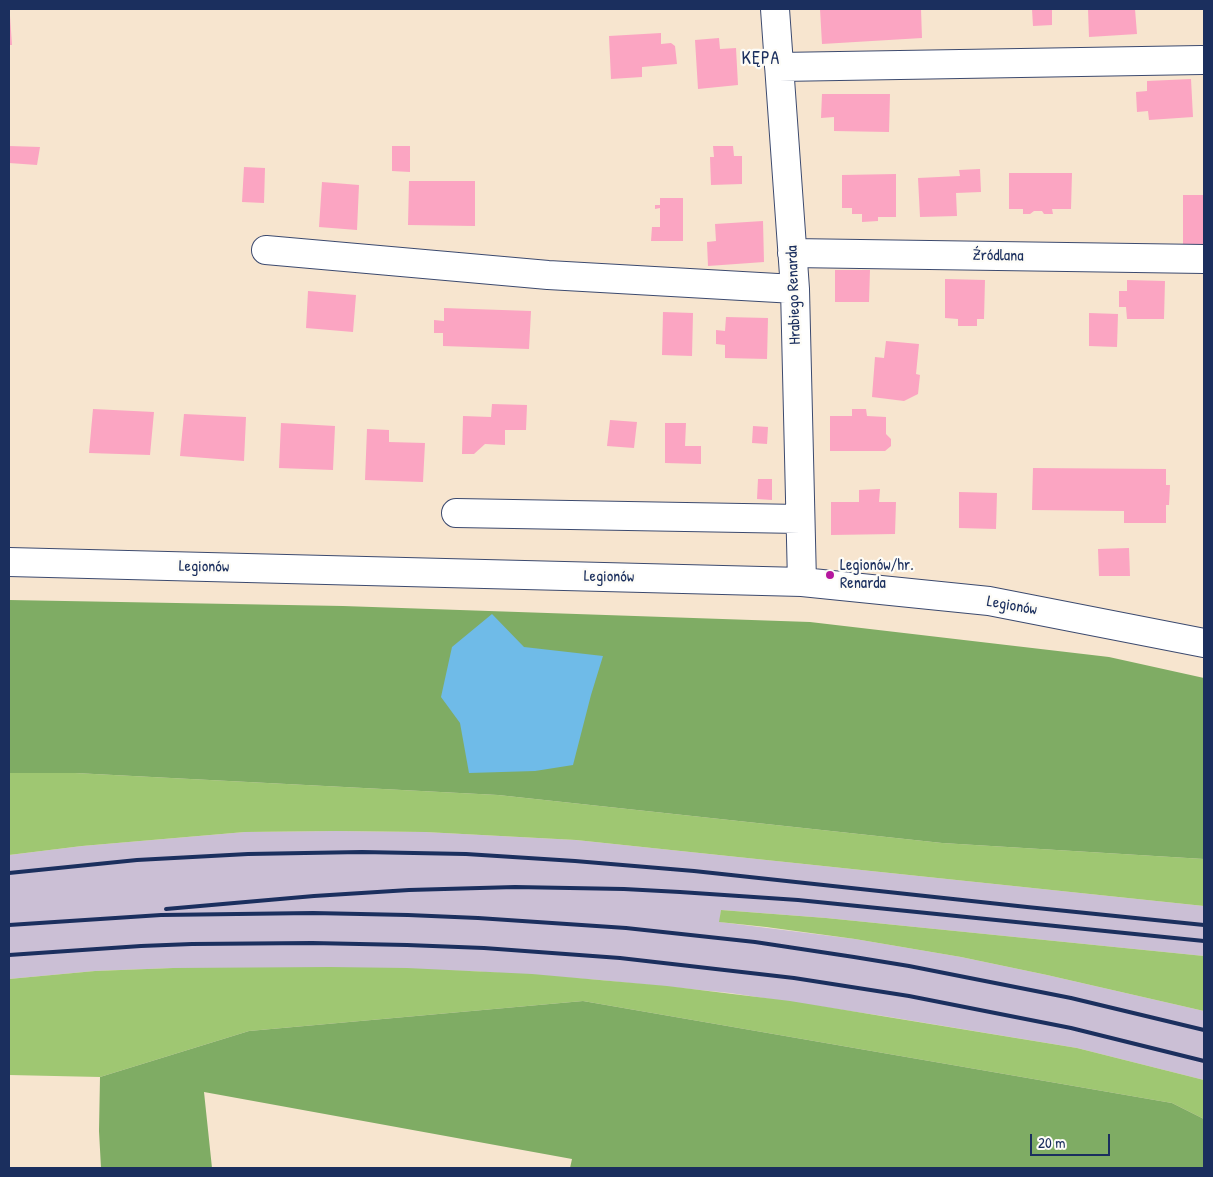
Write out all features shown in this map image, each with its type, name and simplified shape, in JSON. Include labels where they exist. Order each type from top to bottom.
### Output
[{"type":"street","name":"Hrabiego Renarda","points":[[775,9],[795,289],[802,582]]},
{"type":"street","points":[[779,67],[1202,60]]},
{"type":"street","points":[[266,250],[548,275],[795,289]]},
{"type":"street","name":"Źródlana","points":[[792,253],[1204,259]]},
{"type":"street","points":[[456,513],[800,519]]},
{"type":"street","name":"Legionów","points":[[9,562],[802,582],[989,601],[1204,643]]},
{"type":"shaded area","points":[[245,832],[425,832],[576,840],[1204,906],[1204,956],[826,918],[721,910],[720,922],[855,939],[961,957],[1204,1011],[1204,1080],[1077,1048],[730,993],[599,980],[471,971],[173,968],[95,971],[9,979],[9,855],[82,846]]},
{"type":"green space","points":[[9,600],[343,606],[810,622],[1109,657],[1204,678],[1204,859],[942,843],[498,795],[75,773],[9,773]]},
{"type":"green space","points":[[9,773],[75,773],[498,795],[942,843],[1204,859],[1204,906],[576,840],[425,832],[245,832],[82,846],[9,855]]},
{"type":"green space","points":[[721,910],[826,918],[1204,956],[1204,1011],[961,957],[855,939],[719,922]]},
{"type":"green space","points":[[173,968],[407,968],[532,974],[667,986],[790,1001],[1077,1048],[1204,1080],[1204,1119],[1172,1103],[583,1001],[249,1031],[100,1077],[9,1075],[9,979],[95,971]]},
{"type":"green space","points":[[583,1001],[1172,1103],[1204,1119],[1204,1168],[570,1168],[572,1159],[204,1092],[212,1168],[101,1168],[99,1131],[100,1077],[249,1031]]},
{"type":"water","points":[[492,614],[524,647],[603,656],[573,765],[535,771],[469,773],[460,723],[441,697],[452,647]]},
{"type":"building","points":[[820,9],[921,9],[922,38],[822,44]]},
{"type":"building","points":[[1032,9],[1052,9],[1052,25],[1033,26]]},
{"type":"building","points":[[1088,9],[1135,9],[1137,34],[1089,37]]},
{"type":"building","points":[[10,16],[12,45],[9,45]]},
{"type":"building","points":[[661,33],[661,44],[671,43],[675,46],[677,64],[642,67],[642,77],[611,79],[609,36]]},
{"type":"building","points":[[719,38],[720,49],[736,48],[738,85],[698,89],[695,40]]},
{"type":"building","points":[[1191,79],[1193,117],[1149,120],[1148,111],[1137,112],[1136,92],[1147,91],[1147,81]]},
{"type":"building","points":[[822,94],[890,94],[889,132],[834,131],[834,117],[821,118]]},
{"type":"building","points":[[9,146],[40,147],[37,165],[9,163]]},
{"type":"building","points":[[392,146],[410,146],[410,172],[392,171]]},
{"type":"building","points":[[713,146],[733,146],[734,156],[742,156],[742,184],[711,185],[710,157],[714,157]]},
{"type":"building","points":[[244,167],[265,168],[264,203],[242,202]]},
{"type":"building","points":[[980,169],[981,192],[956,193],[957,216],[920,217],[918,178],[960,176],[959,170]]},
{"type":"building","points":[[1009,173],[1072,173],[1071,209],[1052,209],[1053,214],[1034,211],[1030,214],[1023,214],[1023,209],[1009,209]]},
{"type":"building","points":[[896,174],[896,217],[878,217],[878,221],[862,222],[862,214],[852,214],[852,208],[842,208],[842,175]]},
{"type":"building","points":[[409,181],[475,181],[475,226],[408,225]]},
{"type":"building","points":[[322,182],[359,185],[357,230],[319,227]]},
{"type":"building","points":[[1183,195],[1204,195],[1204,246],[1183,246]]},
{"type":"building","points":[[660,198],[683,198],[683,241],[651,241],[652,227],[660,227],[660,208],[655,209],[655,205],[660,205]]},
{"type":"building","points":[[763,221],[764,262],[708,266],[707,242],[716,241],[715,224]]},
{"type":"building","points":[[835,270],[870,270],[869,302],[835,302]]},
{"type":"building","points":[[945,279],[985,280],[984,319],[977,319],[977,326],[958,326],[958,319],[945,318]]},
{"type":"building","points":[[1127,280],[1165,281],[1164,319],[1127,319],[1126,307],[1119,307],[1119,291],[1127,291]]},
{"type":"building","points":[[308,291],[356,295],[353,332],[306,328]]},
{"type":"building","points":[[444,308],[531,311],[529,349],[443,346],[443,333],[434,333],[434,320],[444,321]]},
{"type":"building","points":[[663,312],[693,313],[692,356],[662,355]]},
{"type":"building","points":[[1089,313],[1118,314],[1117,347],[1089,346]]},
{"type":"building","points":[[726,317],[768,318],[767,359],[725,358],[725,345],[716,344],[716,330],[725,331]]},
{"type":"building","points":[[886,341],[919,344],[916,374],[920,375],[918,394],[904,401],[872,397],[875,357],[884,358]]},
{"type":"building","points":[[492,404],[527,405],[526,430],[505,430],[505,445],[485,444],[474,454],[462,454],[463,416],[491,417]]},
{"type":"building","points":[[93,409],[154,412],[150,455],[89,453]]},
{"type":"building","points":[[852,409],[866,409],[867,416],[886,417],[886,434],[891,439],[891,446],[885,451],[830,451],[830,416],[852,416]]},
{"type":"building","points":[[184,414],[246,417],[244,461],[180,456]]},
{"type":"building","points":[[610,420],[637,422],[634,448],[607,446]]},
{"type":"building","points":[[281,423],[335,426],[333,470],[279,468]]},
{"type":"building","points":[[665,423],[686,423],[685,446],[701,446],[701,464],[665,463]]},
{"type":"building","points":[[753,426],[768,427],[767,444],[752,443]]},
{"type":"building","points":[[367,429],[389,430],[389,442],[425,443],[423,482],[365,480]]},
{"type":"building","points":[[1033,468],[1166,469],[1166,485],[1170,485],[1169,505],[1166,505],[1166,523],[1124,523],[1124,511],[1032,510]]},
{"type":"building","points":[[758,479],[772,479],[772,500],[757,499]]},
{"type":"building","points":[[880,489],[879,502],[896,502],[895,534],[831,535],[831,502],[859,502],[859,490]]},
{"type":"building","points":[[959,492],[997,493],[996,529],[959,528]]},
{"type":"building","points":[[1129,548],[1130,576],[1099,576],[1098,549]]},
{"type":"railway","points":[[9,873],[137,860],[248,854],[362,852],[466,854],[694,871],[1204,925]]},
{"type":"railway","points":[[166,909],[409,890],[515,887],[624,889],[798,900],[1204,941]]},
{"type":"railway","points":[[9,925],[161,915],[313,913],[478,918],[626,928],[755,942],[909,966],[1071,998],[1204,1030]]},
{"type":"railway","points":[[9,955],[141,946],[312,943],[484,948],[620,958],[794,978],[909,996],[1071,1028],[1204,1061]]},
{"type":"place","name":"Legionów/hr. Renarda","points":[[830,575]]},
{"type":"district","name":"KĘPA","points":[[761,59]]}]
